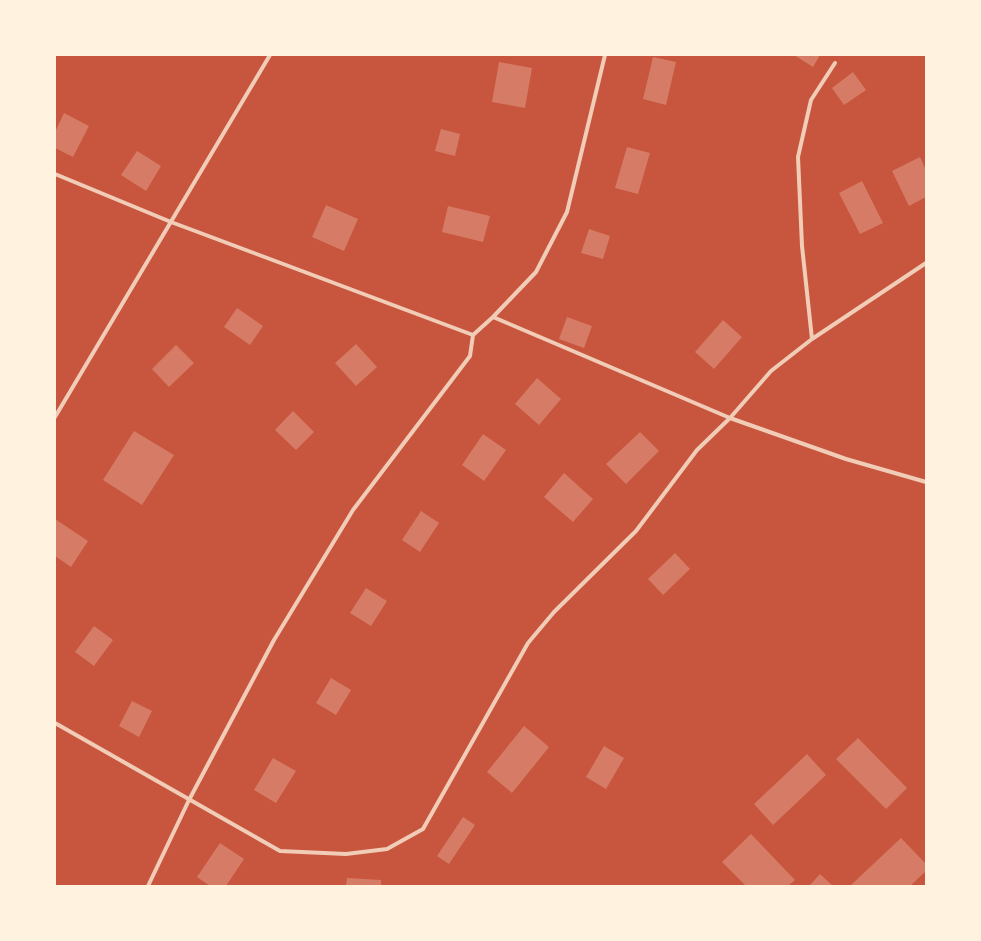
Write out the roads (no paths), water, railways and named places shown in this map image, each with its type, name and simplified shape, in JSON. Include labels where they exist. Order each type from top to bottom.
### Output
[{"type":"street","points":[[55,418],[270,55]]},
{"type":"street","points":[[148,886],[189,800],[274,640],[353,510],[470,356],[473,335],[493,317],[536,272],[568,212],[604,55]]},
{"type":"street","points":[[812,339],[802,246],[798,157],[811,100],[835,63]]},
{"type":"street","points":[[55,174],[171,222],[473,335]]},
{"type":"street","points":[[55,723],[280,851],[346,854],[387,849],[423,829],[528,643],[554,612],[636,531],[697,450],[730,418],[771,371],[812,339],[926,263]]},
{"type":"street","points":[[493,317],[730,418],[846,459],[926,482]]}]
